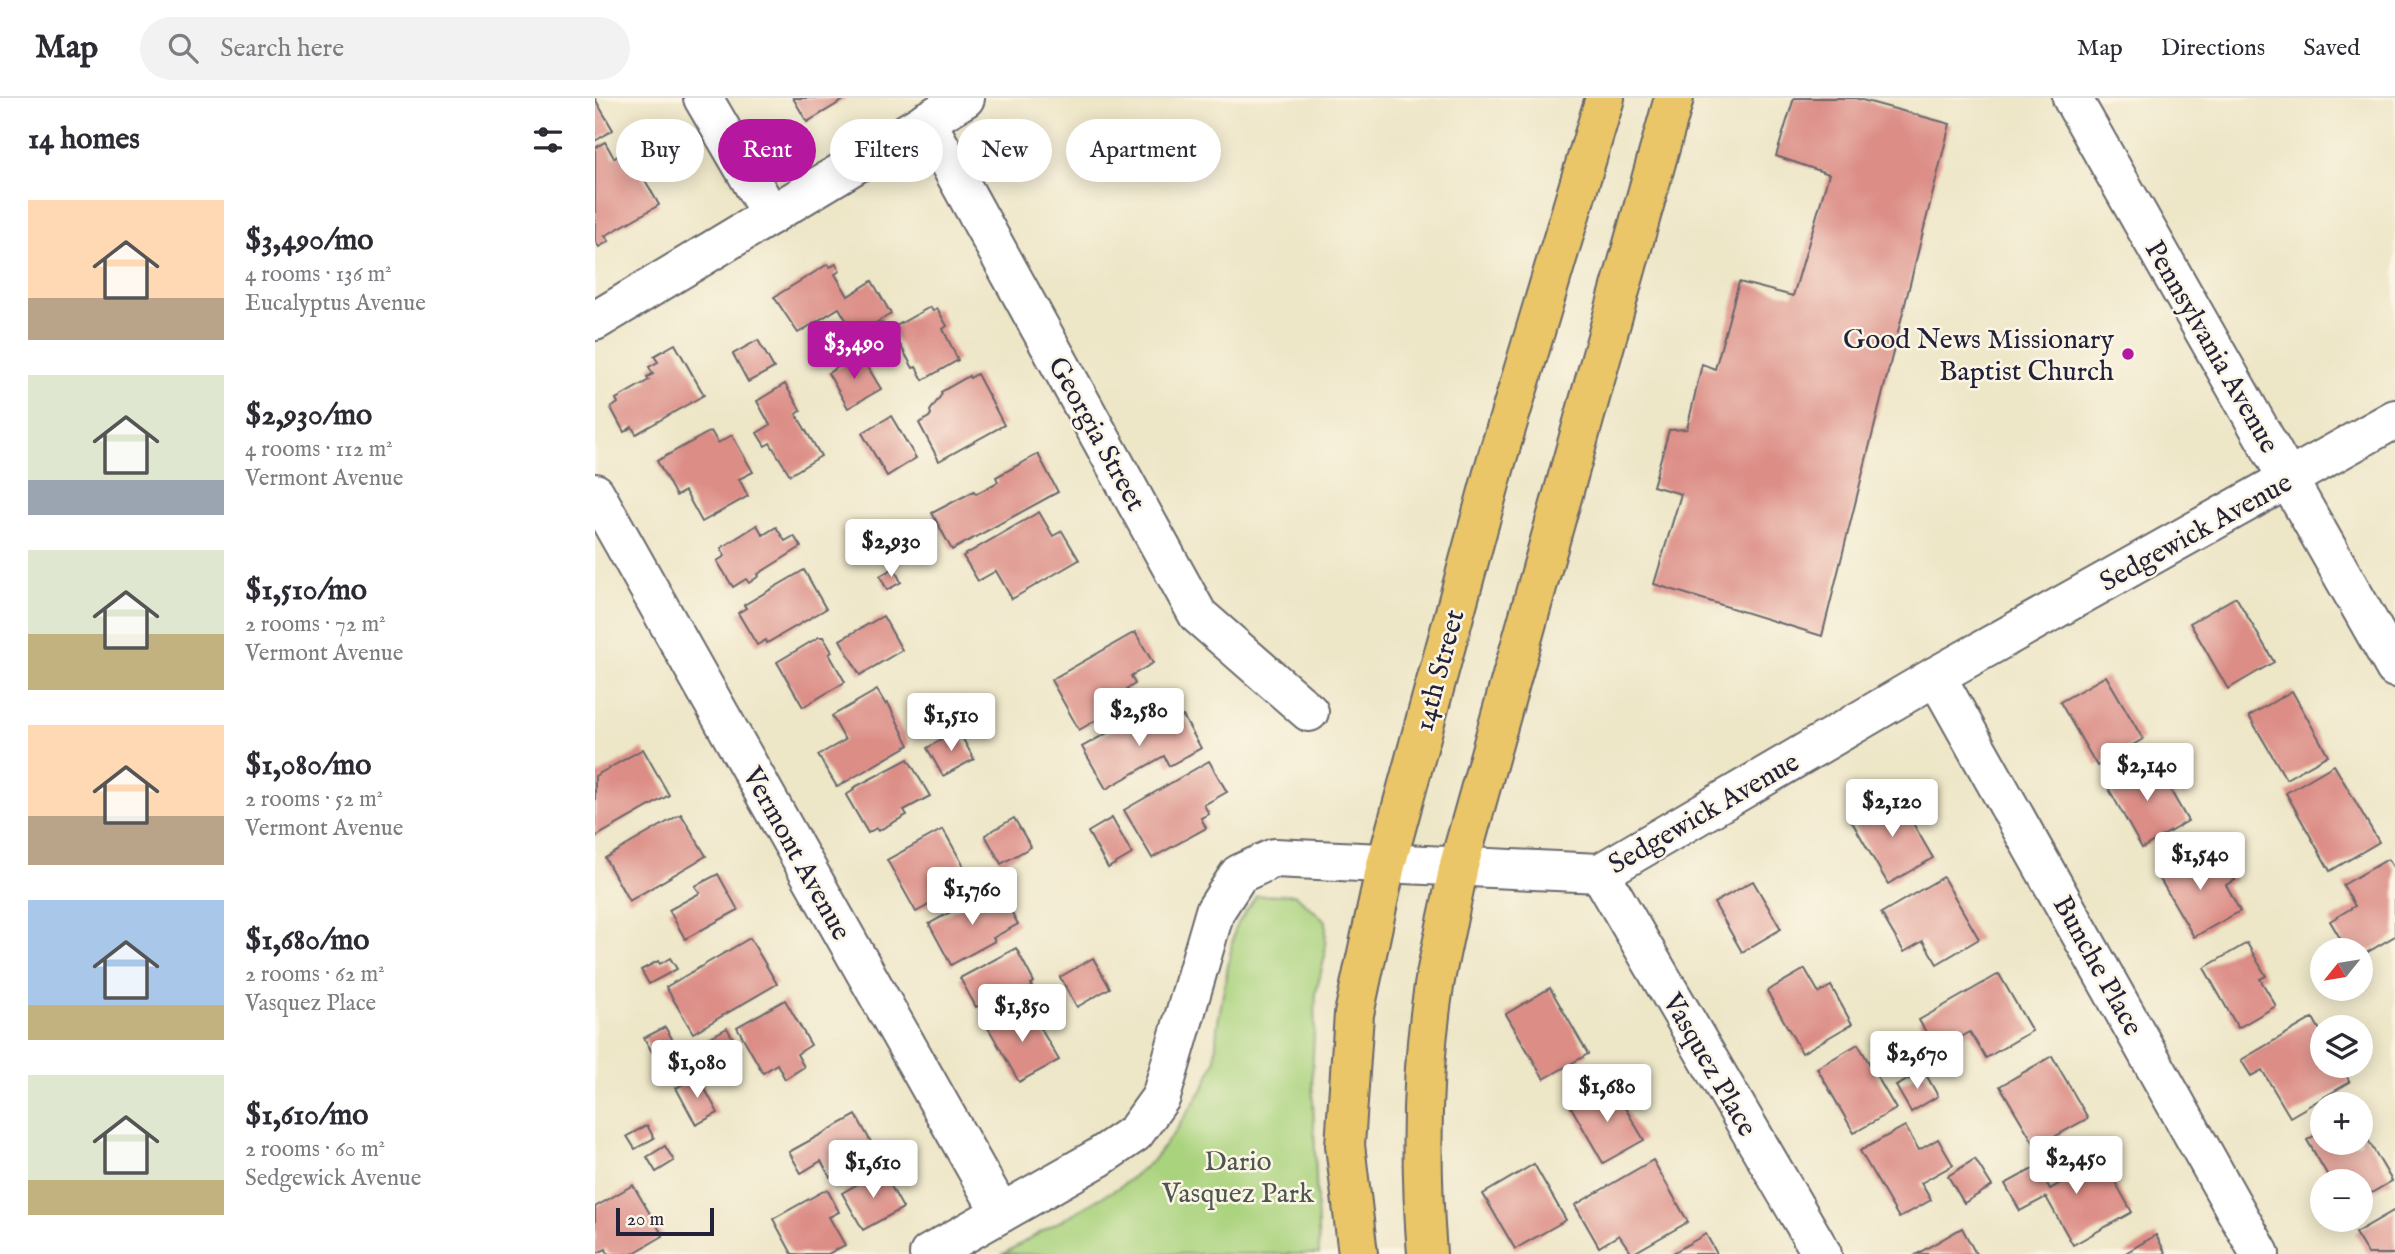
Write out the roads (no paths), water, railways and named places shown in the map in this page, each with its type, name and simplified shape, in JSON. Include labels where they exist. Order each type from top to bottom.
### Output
[{"type":"main road","name":"14th Street","points":[[1358,1254],[1345,1145],[1353,1027],[1385,864],[1496,462],[1605,98]]},
{"type":"main road","points":[[1427,1254],[1421,1181],[1422,1101],[1434,988],[1459,865],[1674,98]]},
{"type":"street","points":[[703,98],[771,215]]},
{"type":"street","points":[[929,119],[965,98]]},
{"type":"street","name":"Pennsylvania Avenue","points":[[2072,98],[2395,668]]},
{"type":"street","name":"Georgia Street","points":[[943,152],[1198,615],[1309,712]]},
{"type":"street","points":[[595,321],[830,179]]},
{"type":"street","name":"Sedgewick Avenue","points":[[929,1254],[1098,1158],[1135,1133],[1161,1097],[1216,911],[1238,874],[1274,858],[1600,873],[1937,676],[2395,419]]},
{"type":"street","name":"Vermont Avenue","points":[[595,493],[1001,1213]]},
{"type":"street","name":"Bunche Place","points":[[1937,676],[2260,1254]]},
{"type":"street","name":"Vasquez Place","points":[[1600,873],[1822,1254]]},
{"type":"place","name":"Good News Missionary Baptist Church","points":[[2128,354]]},
{"type":"park label","name":"Dario Vasquez Park","points":[[1238,1176]]}]
